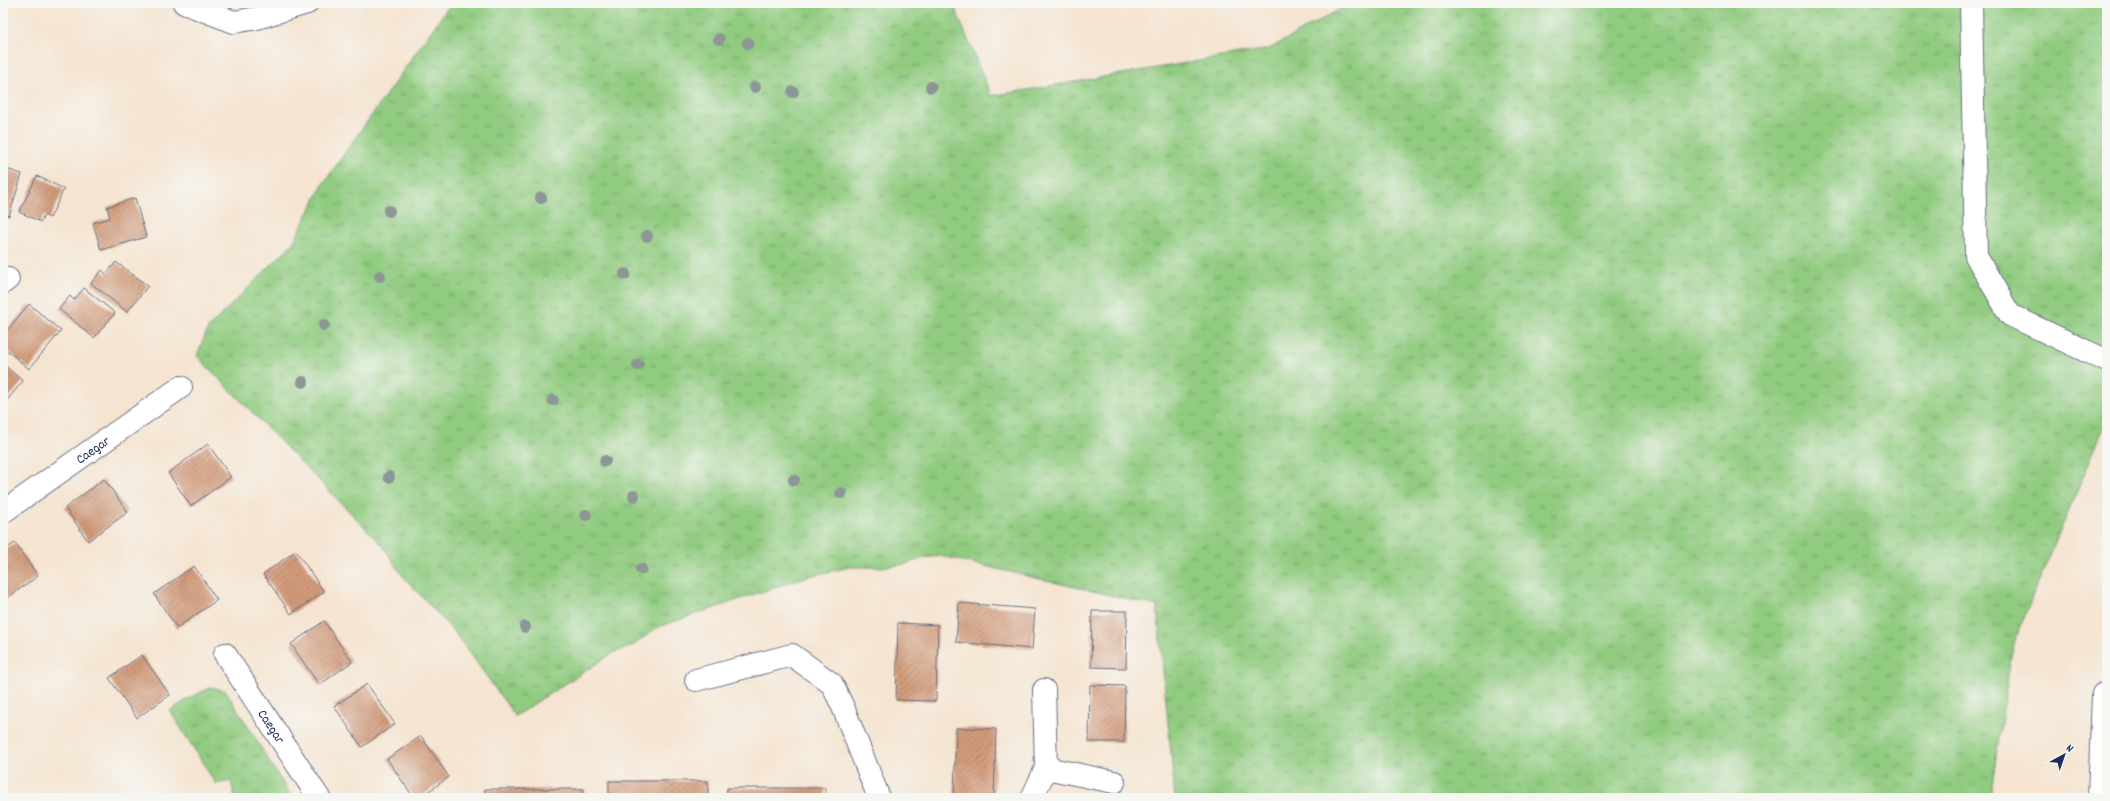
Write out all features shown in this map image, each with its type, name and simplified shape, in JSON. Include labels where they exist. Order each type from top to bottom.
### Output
[{"type":"street","points":[[184,3],[234,22],[257,18],[307,3]]},
{"type":"street","points":[[1971,3],[1976,256],[2010,315],[2107,361]]},
{"type":"street","name":"Caegar","points":[[3,512],[181,387]]},
{"type":"street","name":"Caegar","points":[[225,654],[319,798]]},
{"type":"street","points":[[696,680],[792,655],[832,684],[843,707],[879,798]]},
{"type":"street","points":[[1032,798],[1046,768],[1044,690]]},
{"type":"street","points":[[2099,798],[2103,694]]},
{"type":"street","points":[[1046,768],[1114,782]]},
{"type":"green space","points":[[451,3],[953,3],[991,96],[1269,49],[1351,3],[2107,3],[2107,420],[2013,643],[1990,798],[1175,798],[1157,606],[941,556],[923,558],[906,564],[881,567],[851,567],[805,577],[658,627],[632,646],[613,653],[515,716],[456,634],[403,576],[382,545],[197,356],[208,328],[293,243],[323,184]]},
{"type":"green space","points":[[212,687],[226,691],[292,798],[235,798],[231,781],[216,784],[170,711],[193,696]]},
{"type":"building","points":[[3,168],[22,174],[9,216],[3,214]]},
{"type":"building","points":[[37,176],[64,189],[50,218],[44,215],[41,222],[19,212]]},
{"type":"building","points":[[135,198],[146,237],[101,250],[93,223],[110,218],[107,207]]},
{"type":"building","points":[[116,262],[148,286],[127,312],[91,283],[102,270],[106,274]]},
{"type":"building","points":[[84,288],[115,313],[94,338],[59,309],[70,296],[74,300]]},
{"type":"building","points":[[29,304],[61,331],[29,369],[3,347],[3,335]]},
{"type":"building","points":[[3,364],[23,381],[3,405]]},
{"type":"building","points":[[208,444],[231,477],[191,506],[168,473]]},
{"type":"building","points":[[104,479],[128,512],[88,541],[65,508]]},
{"type":"building","points":[[15,543],[38,576],[3,601],[3,551]]},
{"type":"building","points":[[296,551],[324,592],[291,614],[263,574]]},
{"type":"building","points":[[194,566],[217,600],[177,628],[154,594]]},
{"type":"building","points":[[959,603],[1035,609],[1032,649],[956,642]]},
{"type":"building","points":[[1092,611],[1127,611],[1126,668],[1091,667]]},
{"type":"building","points":[[324,621],[352,662],[319,685],[291,644]]},
{"type":"building","points":[[898,623],[938,625],[936,701],[896,700]]},
{"type":"building","points":[[142,655],[170,695],[137,718],[109,678]]},
{"type":"building","points":[[367,684],[395,724],[362,747],[334,706]]},
{"type":"building","points":[[1090,685],[1125,686],[1124,742],[1089,742]]},
{"type":"building","points":[[956,728],[996,729],[994,798],[954,798]]},
{"type":"building","points":[[421,736],[449,777],[419,798],[414,798],[387,759]]},
{"type":"building","points":[[609,781],[708,781],[708,798],[609,798]]},
{"type":"building","points":[[727,788],[825,788],[825,798],[727,798]]},
{"type":"building","points":[[485,789],[584,789],[584,798],[485,798]]}]
